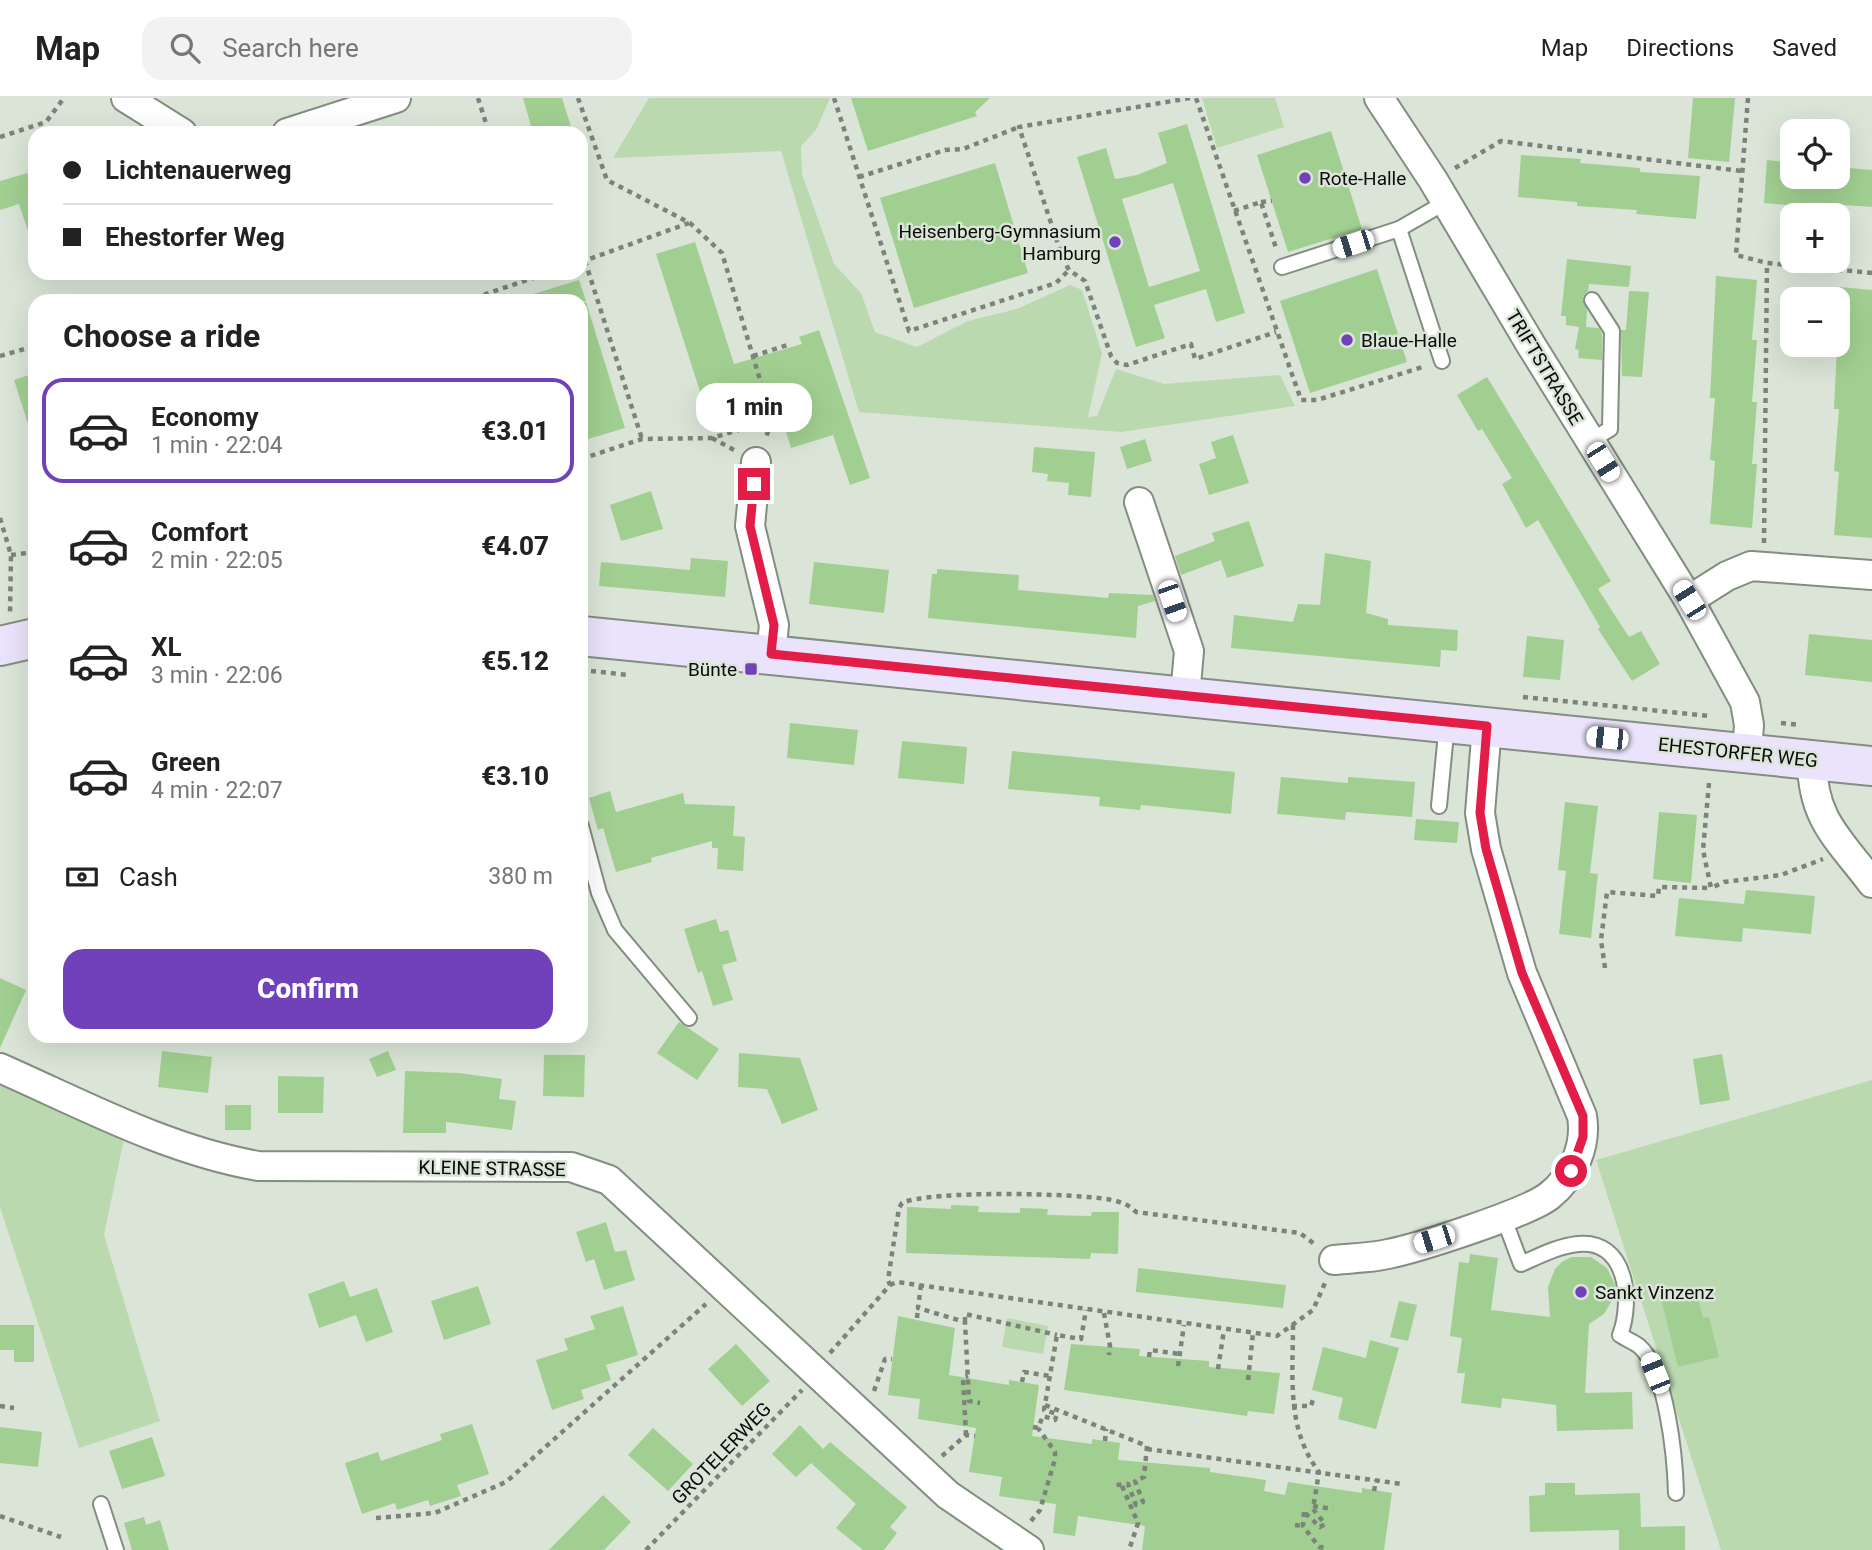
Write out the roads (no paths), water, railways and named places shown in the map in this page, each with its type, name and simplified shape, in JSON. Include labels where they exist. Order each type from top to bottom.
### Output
[{"type":"main road","name":"EHESTORFER WEG","points":[[588,637],[1872,766]]},
{"type":"street","points":[[126,98],[171,126]]},
{"type":"street","points":[[309,126],[397,98]]},
{"type":"street","name":"TRIFTSTRASSE","points":[[1379,98],[1446,202],[1689,600],[1745,702],[1749,720],[1747,752]]},
{"type":"street","points":[[756,462],[750,526],[774,625],[771,654]]},
{"type":"street","points":[[1139,502],[1189,651],[1185,696]]},
{"type":"street","points":[[1689,600],[1727,576],[1751,566],[1872,575]]},
{"type":"street","points":[[1334,1260],[1388,1254],[1541,1202],[1556,1190],[1576,1163],[1584,1128],[1578,1105],[1522,973],[1486,849],[1480,813],[1487,726]]},
{"type":"street","points":[[1812,760],[1817,805],[1872,883]]},
{"type":"street","name":"KLEINE STRASSE","points":[[0,1068],[160,1139],[219,1159],[258,1166],[571,1167],[609,1180],[948,1495],[1022,1545]]},
{"type":"lane","points":[[1282,267],[1399,229],[1446,202]]},
{"type":"lane","points":[[1399,229],[1442,361]]},
{"type":"lane","points":[[1590,441],[1610,429],[1612,331],[1592,300]]},
{"type":"lane","points":[[1439,806],[1447,722]]},
{"type":"lane","points":[[588,852],[599,893],[615,930],[689,1018]]},
{"type":"lane","points":[[1503,1216],[1521,1264],[1580,1244],[1598,1246],[1617,1262],[1627,1291],[1628,1307],[1620,1335],[1640,1347],[1655,1373],[1672,1432],[1676,1493]]},
{"type":"lane","points":[[101,1504],[116,1550]]},
{"type":"place","name":"Rote-Halle","points":[[1305,178]]},
{"type":"place","name":"Heisenberg-Gymnasium Hamburg","points":[[1115,242]]},
{"type":"place","name":"Blaue-Halle","points":[[1347,340]]},
{"type":"place","name":"Bünte","points":[[751,669]]},
{"type":"place","name":"Sankt Vinzenz","points":[[1581,1292]]}]
